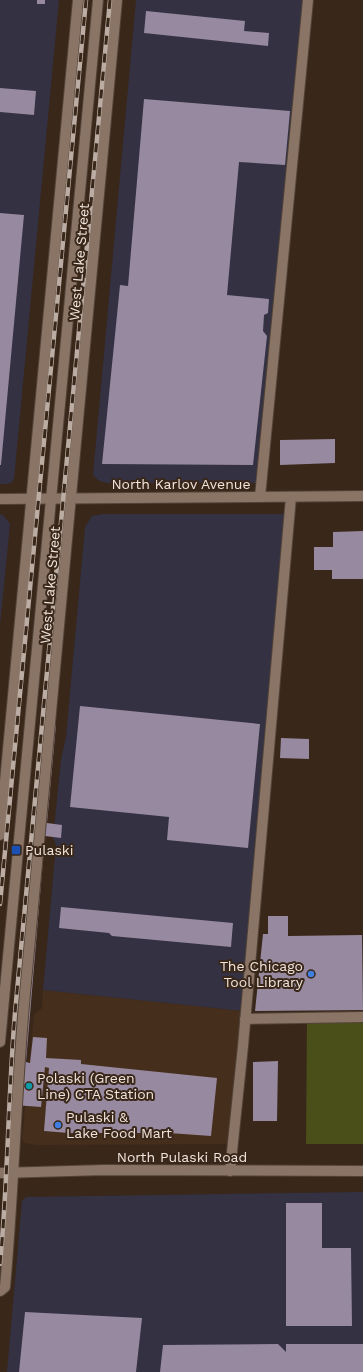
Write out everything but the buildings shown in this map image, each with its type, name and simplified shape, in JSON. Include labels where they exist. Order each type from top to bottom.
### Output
[{"type":"main road","name":"West Lake Street","points":[[0,835],[78,0]]},
{"type":"main road","name":"West Lake Street","points":[[0,1042],[98,0]]},
{"type":"main road","name":"West Lake Street","points":[[0,1292],[5,1286],[14,1173],[20,1053],[25,993],[72,499],[117,0]]},
{"type":"main road","points":[[260,497],[308,0]]},
{"type":"main road","name":"North Karlov Avenue","points":[[0,499],[363,496]]},
{"type":"main road","points":[[230,1171],[245,1019],[291,497]]},
{"type":"main road","points":[[245,1019],[363,1017]]},
{"type":"main road","name":"North Pulaski Road","points":[[0,1173],[104,1170],[363,1171]]},
{"type":"shaded area","points":[[0,0],[59,0],[14,479],[11,483],[6,484],[0,484]]},
{"type":"shaded area","points":[[136,0],[308,0],[262,483],[106,483],[98,480],[93,475]]},
{"type":"shaded area","points":[[0,514],[3,515],[10,524],[0,625]]},
{"type":"shaded area","points":[[103,514],[289,514],[243,1011],[43,990],[56,845],[53,838],[61,760],[66,737],[85,527],[92,516]]},
{"type":"shaded area","points":[[43,990],[243,1011],[233,1144],[37,1145],[24,1143],[22,1139],[34,1015],[42,1008]]},
{"type":"shaded area","points":[[363,1192],[363,1372],[7,1372],[22,1201],[26,1197]]},
{"type":"green space","points":[[363,1017],[363,1144],[306,1144],[307,1018]]},
{"type":"railway","points":[[0,904],[86,0]]},
{"type":"railway","points":[[0,1264],[5,1202],[15,1013],[110,0]]},
{"type":"place","name":"Pulaski","points":[[16,850]]},
{"type":"place","name":"The Chicago Tool Library","points":[[311,974]]},
{"type":"place","name":"Polaski (Green Line) CTA Station","points":[[29,1086]]},
{"type":"place","name":"Pulaski & Lake Food Mart","points":[[58,1125]]}]
